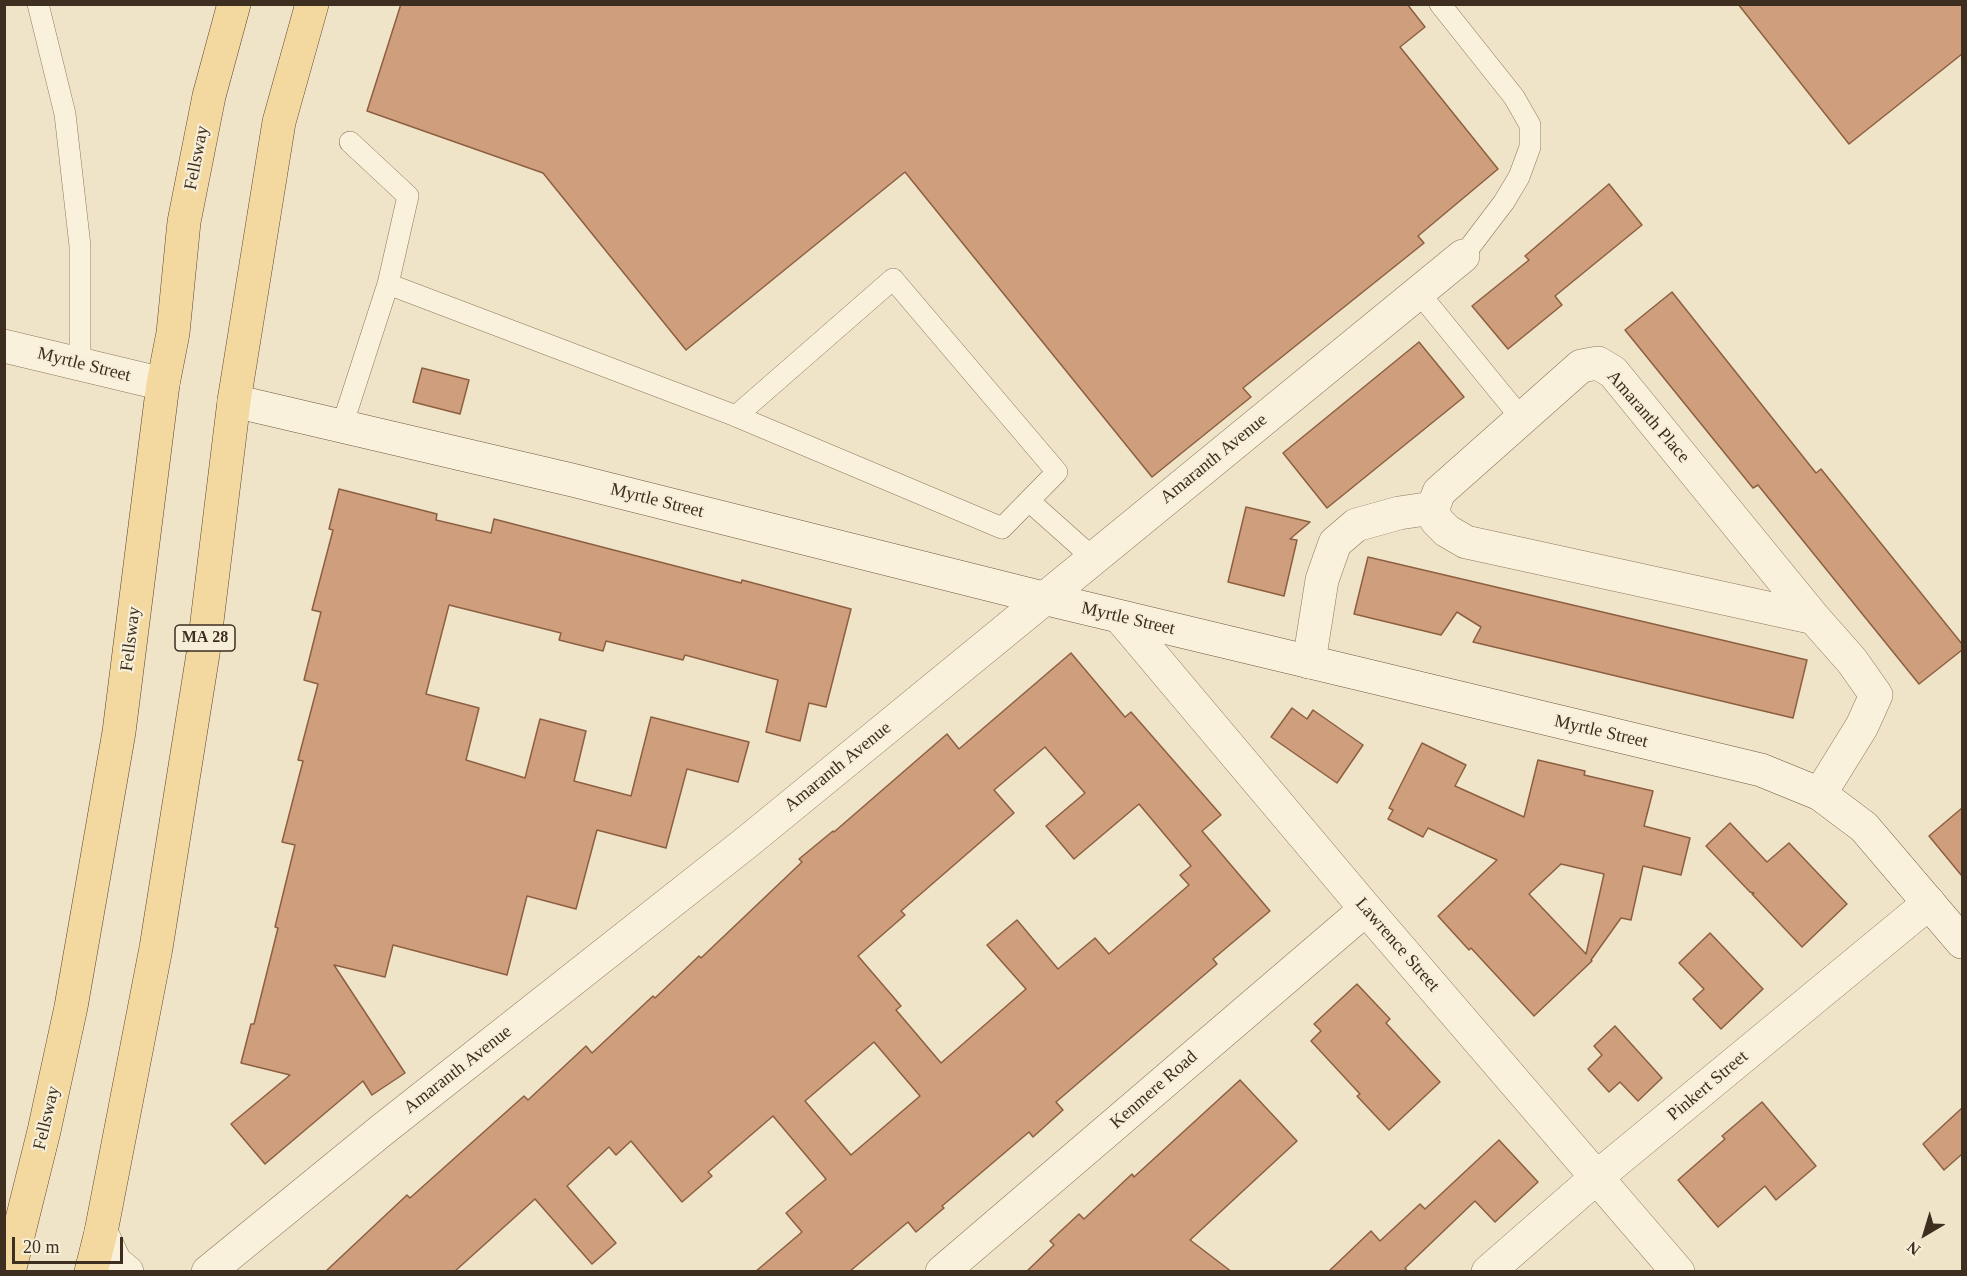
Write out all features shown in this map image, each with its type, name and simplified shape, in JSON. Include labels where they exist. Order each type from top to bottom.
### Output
[{"type":"main road","name":"Fellsway","points":[[9,1272],[44,1131],[71,1007],[119,732],[163,384],[173,333],[187,211],[209,96],[234,4]]},
{"type":"main road","name":"MA 28","points":[[91,1272],[101,1232],[158,937],[203,654],[234,401],[279,122],[312,4]]},
{"type":"street","name":"Amaranth Avenue","points":[[208,1272],[382,1130],[747,842],[1463,256]]},
{"type":"street","name":"Myrtle Street","points":[[4,346],[163,384]]},
{"type":"street","name":"Amaranth Place","points":[[1433,508],[1439,492],[1581,366],[1598,363],[1613,372],[1814,618],[1852,661],[1876,695],[1862,726],[1820,794]]},
{"type":"street","name":"Myrtle Street","points":[[234,401],[572,480],[1120,617],[1761,770],[1820,794],[1864,827],[1962,942]]},
{"type":"street","points":[[1309,662],[1322,580],[1335,543],[1356,525],[1399,513],[1433,508],[1436,520],[1447,531],[1466,542],[1814,618]]},
{"type":"street","name":"Lawrence Street","points":[[1120,617],[1366,909],[1678,1272]]},
{"type":"street","name":"Pinkert Street","points":[[1488,1272],[1929,903]]},
{"type":"street","name":"Kenmere Road","points":[[942,1272],[1366,909]]},
{"type":"street","points":[[101,1232],[115,1262],[127,1272]]},
{"type":"lane","points":[[38,4],[65,114],[80,246],[80,364]]},
{"type":"lane","points":[[1440,4],[1514,97],[1530,125],[1530,147],[1519,177],[1504,202],[1463,256]]},
{"type":"lane","points":[[342,426],[388,284],[408,196],[350,142]]},
{"type":"lane","points":[[388,284],[736,416],[1002,528],[1058,472],[893,279],[736,416]]},
{"type":"lane","points":[[1419,293],[1522,419]]},
{"type":"lane","points":[[1029,501],[1093,558]]},
{"type":"building","points":[[401,4],[1407,4],[1425,27],[1400,47],[1498,169],[1418,236],[1424,243],[1243,388],[1251,397],[1152,477],[905,172],[686,350],[543,173],[367,111]]},
{"type":"building","points":[[1738,4],[1962,4],[1962,54],[1849,144]]},
{"type":"building","points":[[1609,184],[1642,225],[1555,296],[1562,305],[1508,349],[1472,306],[1529,260],[1525,256]]},
{"type":"building","points":[[1672,292],[1816,473],[1821,469],[1962,644],[1962,650],[1919,684],[1758,485],[1753,488],[1625,330]]},
{"type":"building","points":[[1419,342],[1464,397],[1327,508],[1283,453]]},
{"type":"building","points":[[422,368],[469,380],[460,414],[413,402]]},
{"type":"building","points":[[339,489],[437,514],[436,520],[491,533],[494,519],[851,609],[826,707],[809,703],[800,741],[766,732],[778,680],[685,655],[683,660],[606,641],[603,651],[559,640],[561,633],[449,605],[426,694],[479,708],[466,760],[525,778],[540,719],[586,731],[574,781],[631,796],[651,717],[749,742],[738,782],[687,769],[666,848],[597,830],[576,909],[527,896],[507,975],[393,945],[385,977],[334,965],[405,1073],[372,1095],[363,1081],[265,1164],[231,1124],[290,1075],[241,1063],[251,1024],[254,1024],[278,928],[275,927],[295,845],[282,842],[303,761],[298,760],[318,684],[304,680],[321,612],[312,610],[333,530],[329,529]]},
{"type":"building","points":[[1246,507],[1310,522],[1290,539],[1297,540],[1284,596],[1228,582]]},
{"type":"building","points":[[1368,557],[1807,660],[1793,718],[1473,642],[1481,627],[1457,612],[1441,635],[1354,614]]},
{"type":"building","points":[[1071,653],[1125,717],[1131,712],[1221,815],[1202,831],[1270,911],[1213,959],[1217,964],[1056,1102],[1063,1110],[1033,1137],[1029,1132],[942,1206],[944,1208],[916,1232],[908,1222],[849,1272],[755,1272],[802,1232],[786,1213],[826,1179],[773,1116],[708,1172],[712,1176],[682,1202],[631,1141],[616,1155],[609,1147],[567,1186],[616,1243],[592,1264],[535,1199],[454,1272],[325,1272],[407,1195],[410,1198],[524,1096],[528,1100],[586,1046],[592,1053],[653,996],[655,998],[699,956],[701,958],[802,862],[799,859],[834,832],[947,734],[959,749]],"holes":[[[1045,747],[1085,793],[1046,826],[1074,859],[1139,804],[1191,866],[1180,875],[1189,885],[1109,954],[1095,938],[1058,969],[1017,920],[987,945],[1026,989],[941,1063],[896,1010],[901,1006],[858,956],[905,915],[901,911],[1014,813],[994,790]],[[874,1042],[920,1096],[851,1155],[805,1101]]]},
{"type":"building","points":[[1292,708],[1307,719],[1313,710],[1363,745],[1337,783],[1271,737]]},
{"type":"building","points":[[1422,743],[1466,765],[1455,786],[1524,817],[1538,760],[1585,771],[1584,775],[1653,791],[1644,826],[1690,838],[1681,875],[1643,866],[1631,920],[1621,918],[1592,961],[1534,1016],[1438,916],[1497,860],[1428,828],[1423,837],[1388,819],[1393,810],[1389,808]],"holes":[[[1561,864],[1604,874],[1586,954],[1529,894]]]},
{"type":"building","points":[[1962,808],[1962,876],[1929,836]]},
{"type":"building","points":[[1730,823],[1767,862],[1789,843],[1847,904],[1802,947],[1752,894],[1754,893],[1750,892],[1706,846]]},
{"type":"building","points":[[1710,933],[1763,989],[1721,1029],[1693,999],[1704,989],[1679,963]]},
{"type":"building","points":[[1357,984],[1390,1019],[1386,1023],[1440,1082],[1389,1130],[1357,1096],[1360,1094],[1311,1041],[1321,1031],[1314,1024]]},
{"type":"building","points":[[1615,1026],[1662,1078],[1638,1101],[1620,1082],[1609,1092],[1588,1069],[1602,1055],[1594,1046]]},
{"type":"building","points":[[1240,1080],[1297,1141],[1190,1240],[1232,1272],[1026,1272],[1054,1245],[1050,1241],[1079,1214],[1084,1219],[1132,1174],[1134,1177]]},
{"type":"building","points":[[1762,1102],[1816,1166],[1776,1200],[1765,1186],[1718,1227],[1678,1180],[1725,1139],[1722,1136]]},
{"type":"building","points":[[1962,1108],[1962,1154],[1944,1170],[1923,1144]]},
{"type":"building","points":[[1499,1140],[1538,1182],[1495,1222],[1475,1201],[1405,1268],[1408,1272],[1328,1272],[1371,1231],[1380,1241],[1420,1204],[1425,1209]]}]
